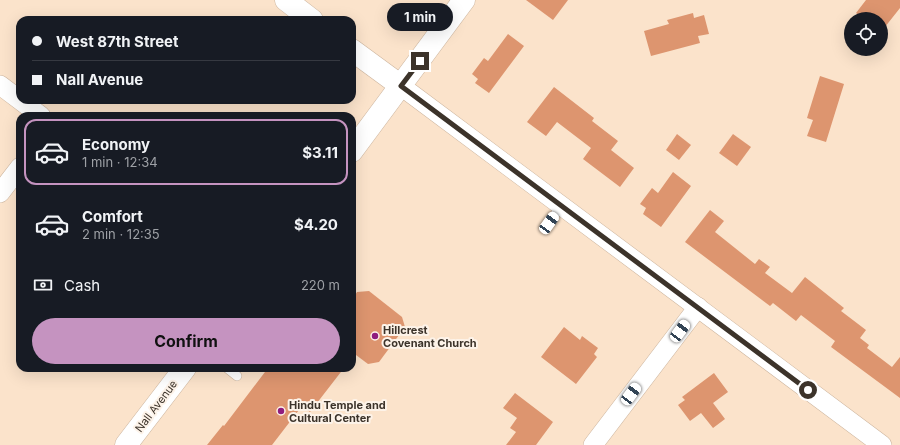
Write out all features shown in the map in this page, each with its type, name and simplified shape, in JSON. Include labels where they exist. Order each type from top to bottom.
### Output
[{"type":"main road","points":[[286,0],[307,16]]},
{"type":"main road","points":[[356,146],[464,0]]},
{"type":"main road","points":[[356,53],[401,86]]},
{"type":"main road","name":"Nall Avenue","points":[[126,445],[182,372]]},
{"type":"street","points":[[0,85],[16,97]]},
{"type":"street","points":[[401,86],[882,445]]},
{"type":"street","points":[[25,104],[36,112]]},
{"type":"street","points":[[0,193],[16,172]]},
{"type":"street","points":[[593,445],[698,307]]},
{"type":"lane","points":[[549,223],[561,206]]},
{"type":"lane","points":[[232,372],[237,376]]},
{"type":"building","points":[[526,0],[568,0],[553,20]]},
{"type":"building","points":[[866,0],[900,0],[900,8],[888,23],[888,12],[857,12]]},
{"type":"building","points":[[693,13],[694,18],[704,15],[709,34],[698,36],[700,43],[651,56],[644,31],[669,24],[667,20]]},
{"type":"building","points":[[508,34],[524,46],[489,93],[475,83],[478,79],[472,74],[484,58],[488,61]]},
{"type":"building","points":[[820,76],[844,84],[826,142],[807,136],[813,120],[807,118]]},
{"type":"building","points":[[554,87],[594,118],[592,121],[618,141],[611,150],[634,168],[620,187],[583,159],[591,148],[557,122],[546,136],[527,122]]},
{"type":"building","points":[[677,134],[691,145],[679,160],[666,150]]},
{"type":"building","points":[[733,134],[751,147],[737,166],[719,153]]},
{"type":"building","points":[[673,172],[691,186],[661,227],[643,214],[646,208],[640,204],[652,188],[658,193]]},
{"type":"building","points":[[710,210],[724,221],[715,232],[755,264],[759,259],[770,267],[765,273],[792,293],[805,277],[844,308],[841,311],[866,330],[860,338],[869,345],[867,348],[892,367],[900,357],[900,398],[831,347],[835,341],[801,315],[796,321],[773,303],[770,306],[685,242]]},
{"type":"building","name":"Hillcrest Covenant Church","points":[[369,291],[402,317],[405,327],[379,362],[368,364],[356,355],[357,292]]},
{"type":"building","points":[[564,327],[580,340],[582,336],[598,348],[594,354],[597,357],[576,384],[541,357]]},
{"type":"building","points":[[265,372],[341,372],[310,412],[302,406],[272,445],[207,445],[223,425],[224,426]]},
{"type":"building","points":[[714,373],[728,392],[713,403],[725,419],[713,428],[701,413],[690,421],[678,405],[685,400],[682,397]]},
{"type":"building","points":[[515,393],[553,422],[536,445],[506,445],[516,432],[510,428],[517,418],[503,408]]},
{"type":"place","name":"Hillcrest Covenant Church","points":[[375,336]]},
{"type":"place","name":"Hindu Temple and Cultural Center","points":[[281,411]]},
{"type":"route","points":[[420,61],[401,86],[808,390]]}]
